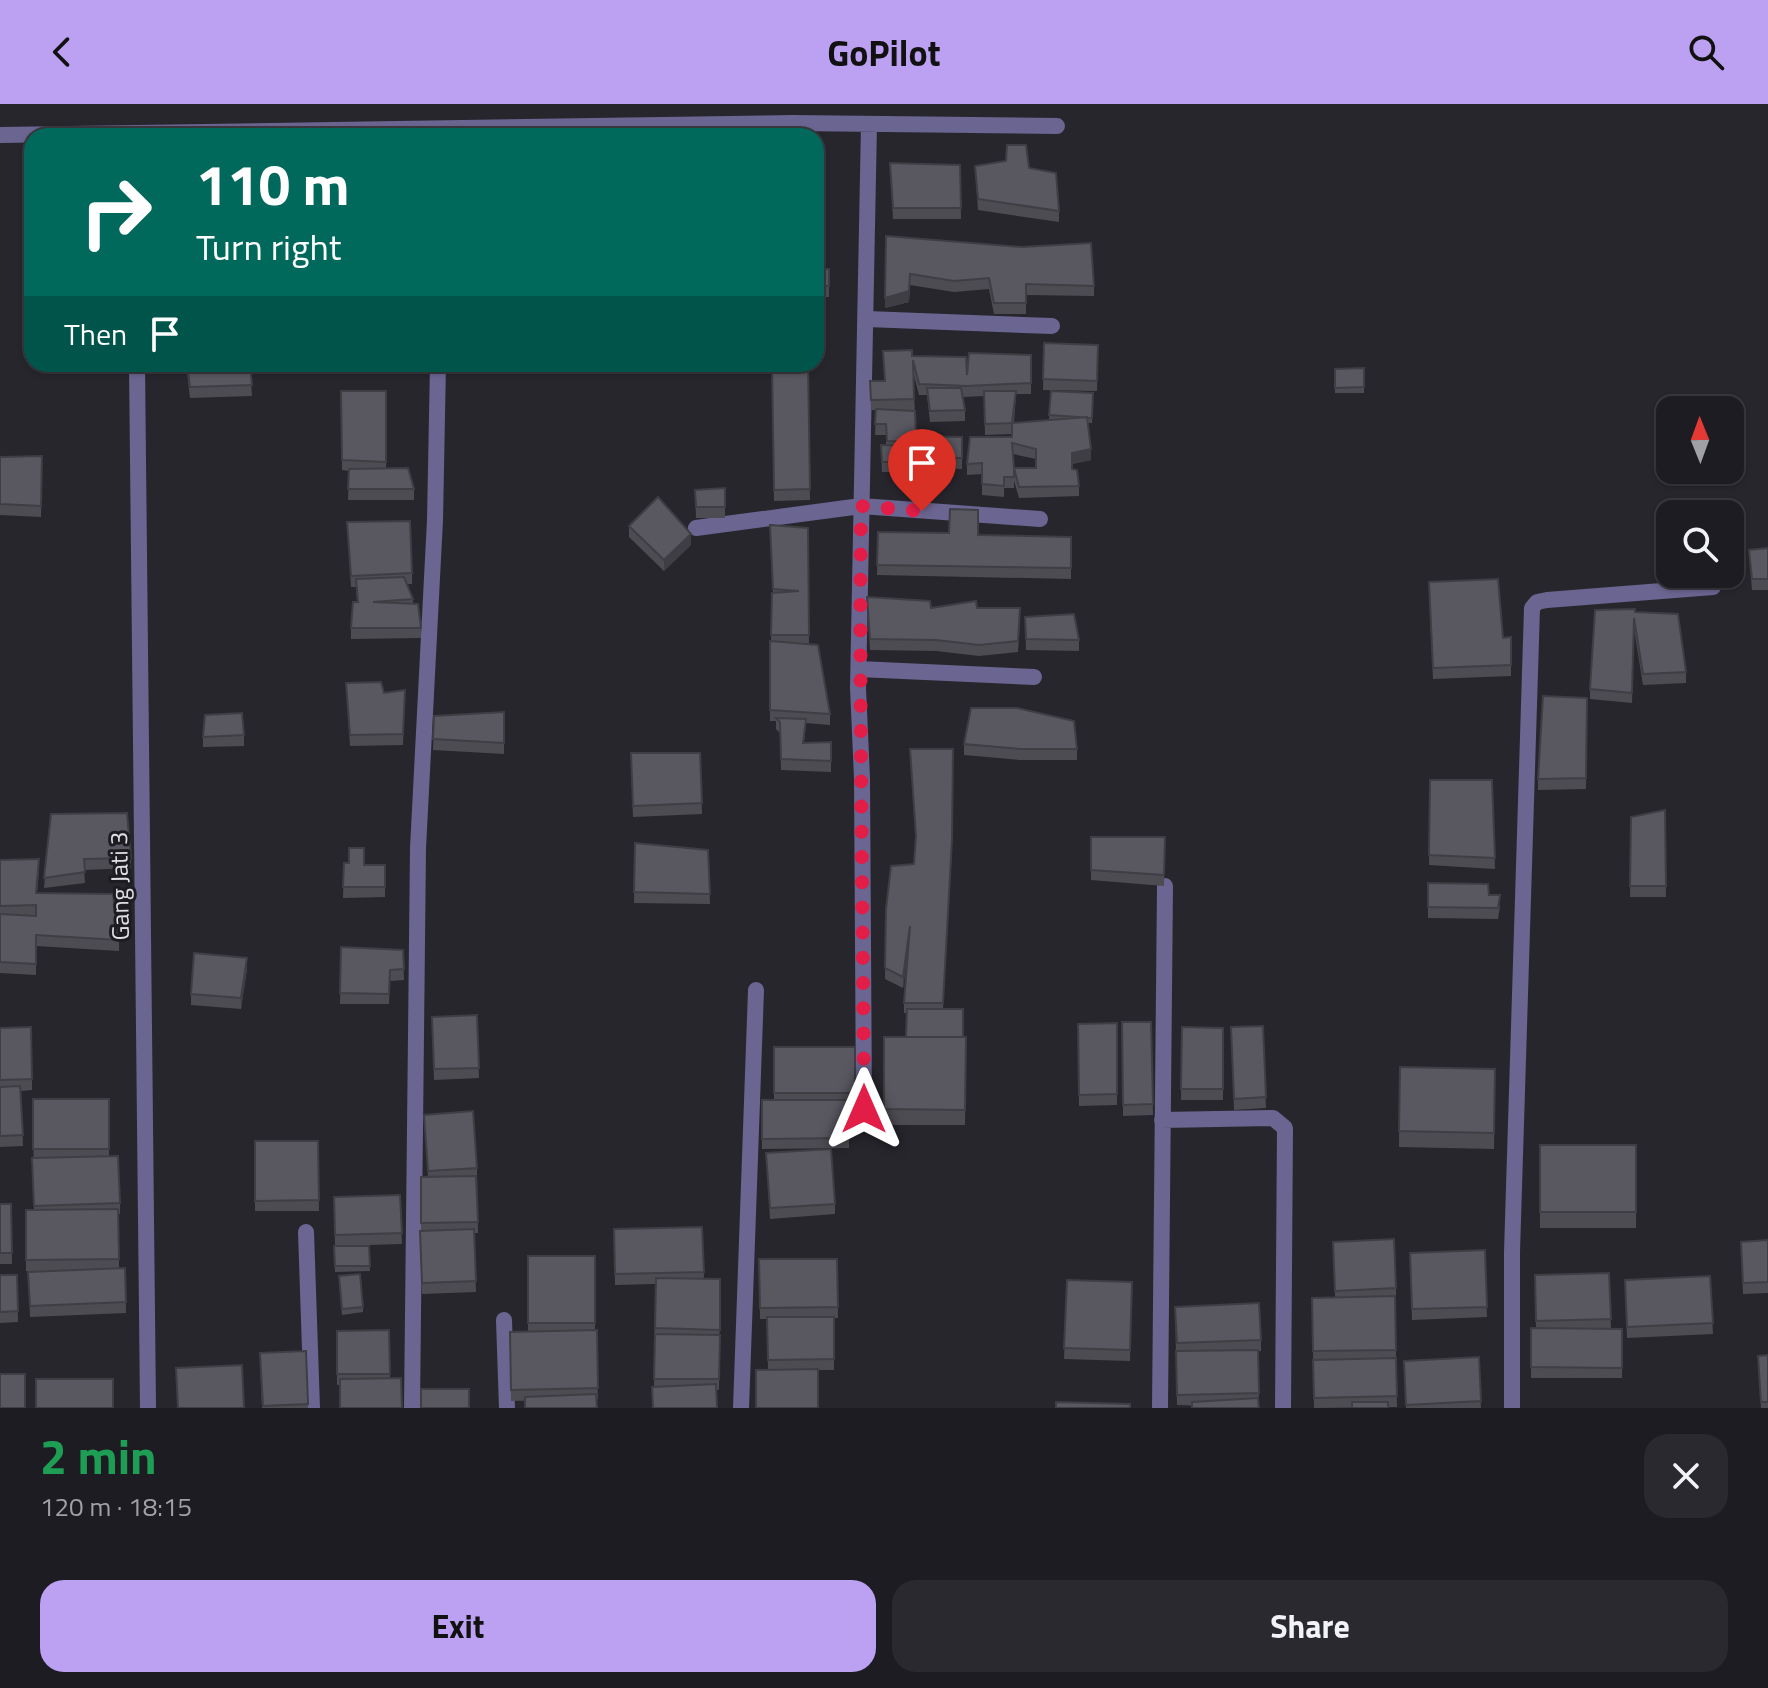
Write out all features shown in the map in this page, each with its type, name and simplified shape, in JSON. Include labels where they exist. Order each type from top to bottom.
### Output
[{"type":"street","points":[[656,128],[869,124],[1057,126]]},
{"type":"street","points":[[864,1109],[859,669],[869,124]]},
{"type":"street","points":[[0,135],[24,135]]},
{"type":"street","points":[[867,319],[1052,326]]},
{"type":"street","name":"Gang Jati 3","points":[[137,372],[148,1408]]},
{"type":"street","points":[[412,1408],[418,848],[435,520],[438,372]]},
{"type":"street","points":[[696,528],[861,506],[1040,519]]},
{"type":"street","points":[[1512,1408],[1512,1252],[1532,608],[1537,602],[1547,600],[1700,588]]},
{"type":"street","points":[[859,669],[1034,677]]},
{"type":"street","points":[[1160,1408],[1165,886]]},
{"type":"street","points":[[741,1408],[756,990]]},
{"type":"street","points":[[1162,1120],[1273,1118],[1285,1128],[1283,1408]]},
{"type":"street","points":[[306,1232],[312,1408]]},
{"type":"street","points":[[504,1320],[507,1408]]},
{"type":"building","points":[[1007,145],[1026,145],[1029,168],[1056,173],[1059,211],[978,199],[975,166],[1006,161]]},
{"type":"building","points":[[890,163],[960,165],[961,208],[893,208]]},
{"type":"building","points":[[886,236],[1022,247],[1091,243],[1094,286],[1026,284],[1026,303],[994,303],[989,278],[954,281],[910,274],[909,291],[885,298]]},
{"type":"building","points":[[824,269],[829,269],[829,286],[824,286]]},
{"type":"building","points":[[1044,343],[1098,345],[1097,381],[1043,379]]},
{"type":"building","points":[[912,350],[912,356],[966,357],[967,375],[969,353],[1031,355],[1031,383],[967,386],[919,384],[913,360],[914,399],[871,400],[870,381],[885,381],[883,351]]},
{"type":"building","points":[[1364,368],[1364,387],[1335,388],[1335,369]]},
{"type":"building","points":[[188,372],[251,372],[252,385],[190,387]]},
{"type":"building","points":[[772,372],[808,372],[810,489],[774,490]]},
{"type":"building","points":[[927,388],[961,388],[965,410],[930,411]]},
{"type":"building","points":[[341,391],[386,391],[386,462],[342,460]]},
{"type":"building","points":[[984,391],[1016,391],[1012,423],[985,424]]},
{"type":"building","points":[[1051,391],[1093,393],[1092,418],[1049,415]]},
{"type":"building","points":[[876,409],[915,411],[916,436],[962,437],[962,458],[917,457],[917,462],[882,462],[881,445],[916,446],[916,442],[887,441],[886,424],[875,424]]},
{"type":"building","points":[[1087,417],[1091,449],[1072,453],[1072,469],[1077,470],[1079,486],[1019,487],[1014,468],[1014,477],[1004,477],[1004,486],[982,484],[982,463],[967,464],[970,437],[1012,437],[1012,423]],"holes":[[[1012,443],[1036,449],[1036,468],[1014,468]]]},
{"type":"building","points":[[42,456],[41,506],[0,504],[0,457]]},
{"type":"building","points":[[408,468],[414,489],[348,489],[349,469]]},
{"type":"building","points":[[725,488],[725,507],[696,507],[695,490]]},
{"type":"building","points":[[658,497],[691,534],[664,560],[629,526]]},
{"type":"building","points":[[950,509],[978,510],[978,535],[1071,537],[1071,568],[877,565],[878,532],[949,533]]},
{"type":"building","points":[[410,521],[412,573],[351,576],[347,522]]},
{"type":"building","points":[[770,525],[808,528],[809,635],[771,635],[772,593],[799,591],[773,589]]},
{"type":"building","points":[[1768,548],[1768,579],[1752,579],[1749,550]]},
{"type":"building","points":[[404,577],[413,599],[373,602],[418,604],[421,628],[351,628],[353,602],[358,602],[356,579]]},
{"type":"building","points":[[1498,579],[1503,638],[1511,637],[1511,665],[1433,668],[1429,582]]},
{"type":"building","points":[[867,597],[930,601],[931,608],[976,601],[977,608],[1020,608],[1018,641],[979,645],[936,640],[870,639]]},
{"type":"building","points":[[1635,609],[1635,612],[1678,614],[1686,672],[1643,674],[1634,618],[1632,693],[1590,689],[1595,610]]},
{"type":"building","points":[[1074,614],[1079,640],[1026,639],[1025,617]]},
{"type":"building","points":[[770,641],[818,645],[830,714],[770,710]]},
{"type":"building","points":[[381,682],[384,693],[405,690],[403,734],[350,735],[346,683]]},
{"type":"building","points":[[1543,696],[1587,698],[1586,778],[1538,779]]},
{"type":"building","points":[[971,708],[1017,708],[1074,721],[1077,749],[1020,749],[964,744]]},
{"type":"building","points":[[504,712],[504,743],[433,739],[434,716]]},
{"type":"building","points":[[242,713],[244,735],[203,737],[205,715]]},
{"type":"building","points":[[776,718],[806,719],[803,743],[831,742],[831,761],[781,759],[780,722]]},
{"type":"building","points":[[910,749],[953,749],[952,839],[943,1003],[904,1003],[910,926],[903,977],[885,968],[886,909],[891,866],[914,864],[916,836]]},
{"type":"building","points":[[631,753],[700,753],[702,803],[633,806]]},
{"type":"building","points":[[1430,780],[1492,780],[1495,858],[1429,855]]},
{"type":"building","points":[[1665,810],[1666,886],[1630,886],[1631,817]]},
{"type":"building","points":[[127,813],[131,858],[84,859],[85,872],[44,878],[51,814]]},
{"type":"building","points":[[1091,837],[1165,837],[1164,875],[1091,870]]},
{"type":"building","points":[[635,843],[708,850],[710,894],[634,892]]},
{"type":"building","points":[[349,848],[364,848],[364,865],[385,865],[385,887],[343,887],[344,863],[349,863]]},
{"type":"building","points":[[39,859],[36,893],[113,894],[119,940],[36,935],[36,964],[0,962],[0,914],[36,916],[36,905],[0,906],[0,860]]},
{"type":"building","points":[[1428,883],[1488,884],[1489,895],[1500,895],[1498,908],[1428,907]]},
{"type":"building","points":[[341,947],[403,950],[404,969],[390,970],[389,994],[340,993]]},
{"type":"building","points":[[194,953],[247,958],[241,998],[191,994]]},
{"type":"building","points":[[907,1009],[963,1009],[963,1037],[906,1037]]},
{"type":"building","points":[[477,1015],[479,1068],[434,1069],[432,1017]]},
{"type":"building","points":[[1122,1022],[1151,1022],[1153,1104],[1123,1105]]},
{"type":"building","points":[[1117,1023],[1117,1094],[1079,1095],[1078,1024]]},
{"type":"building","points":[[1263,1026],[1266,1097],[1234,1099],[1231,1027]]},
{"type":"building","points":[[31,1027],[32,1079],[0,1080],[0,1028]]},
{"type":"building","points":[[1182,1027],[1223,1028],[1223,1089],[1181,1089]]},
{"type":"building","points":[[884,1037],[966,1037],[965,1110],[884,1109]]},
{"type":"building","points":[[774,1047],[855,1047],[855,1093],[774,1093]]},
{"type":"building","points":[[1400,1067],[1495,1069],[1494,1133],[1399,1131]]},
{"type":"building","points":[[20,1086],[23,1135],[0,1136],[0,1087]]},
{"type":"building","points":[[33,1099],[109,1099],[109,1149],[33,1149]]},
{"type":"building","points":[[762,1100],[849,1100],[849,1138],[762,1139]]},
{"type":"building","points":[[473,1111],[477,1168],[428,1171],[424,1115]]},
{"type":"building","points":[[255,1141],[318,1141],[319,1200],[255,1201]]},
{"type":"building","points":[[1540,1145],[1636,1145],[1636,1212],[1540,1212]]},
{"type":"building","points":[[831,1149],[835,1204],[770,1208],[766,1153]]},
{"type":"building","points":[[118,1156],[120,1203],[34,1206],[32,1158]]},
{"type":"building","points":[[476,1176],[478,1222],[421,1223],[421,1177]]},
{"type":"building","points":[[400,1195],[402,1233],[335,1235],[334,1197]]},
{"type":"building","points":[[0,1204],[11,1204],[12,1253],[0,1253]]},
{"type":"building","points":[[118,1209],[119,1259],[26,1260],[26,1210]]},
{"type":"building","points":[[702,1227],[704,1272],[615,1274],[614,1229]]},
{"type":"building","points":[[474,1229],[476,1281],[422,1283],[420,1231]]},
{"type":"building","points":[[1394,1239],[1396,1288],[1335,1291],[1333,1242]]},
{"type":"building","points":[[1768,1240],[1768,1282],[1743,1283],[1741,1242]]},
{"type":"building","points":[[334,1246],[369,1246],[370,1266],[335,1266]]},
{"type":"building","points":[[1485,1250],[1487,1307],[1412,1309],[1410,1253]]},
{"type":"building","points":[[528,1256],[595,1256],[595,1323],[528,1323]]},
{"type":"building","points":[[759,1259],[837,1259],[838,1307],[760,1308]]},
{"type":"building","points":[[125,1268],[126,1302],[30,1306],[28,1272]]},
{"type":"building","points":[[1609,1273],[1611,1319],[1536,1321],[1535,1275]]},
{"type":"building","points":[[360,1274],[363,1307],[342,1309],[339,1276]]},
{"type":"building","points":[[0,1275],[17,1275],[18,1311],[0,1312]]},
{"type":"building","points":[[1710,1276],[1713,1323],[1627,1327],[1625,1280]]},
{"type":"building","points":[[656,1278],[720,1279],[720,1330],[655,1328]]},
{"type":"building","points":[[1067,1280],[1132,1282],[1130,1350],[1064,1348]]},
{"type":"building","points":[[1395,1296],[1396,1350],[1313,1351],[1312,1298]]},
{"type":"building","points":[[1259,1303],[1261,1340],[1177,1343],[1175,1307]]},
{"type":"building","points":[[767,1317],[834,1317],[834,1359],[768,1360]]},
{"type":"building","points":[[1531,1328],[1622,1329],[1622,1368],[1531,1367]]},
{"type":"building","points":[[389,1330],[390,1374],[337,1374],[337,1331]]},
{"type":"building","points":[[597,1330],[598,1388],[511,1390],[510,1332]]},
{"type":"building","points":[[655,1334],[720,1335],[719,1379],[654,1379]]},
{"type":"building","points":[[1258,1350],[1259,1393],[1177,1395],[1176,1351]]},
{"type":"building","points":[[306,1351],[308,1404],[263,1406],[260,1353]]},
{"type":"building","points":[[1768,1355],[1768,1402],[1761,1402],[1758,1356]]},
{"type":"building","points":[[1479,1357],[1481,1401],[1406,1405],[1404,1361]]},
{"type":"building","points":[[1396,1358],[1397,1396],[1314,1398],[1313,1360]]},
{"type":"building","points":[[242,1365],[244,1408],[178,1408],[176,1368]]},
{"type":"building","points":[[818,1369],[818,1408],[756,1408],[756,1370]]},
{"type":"building","points":[[0,1374],[25,1374],[25,1408],[0,1408]]},
{"type":"building","points":[[401,1378],[402,1408],[340,1408],[340,1379]]},
{"type":"building","points":[[36,1379],[113,1379],[113,1408],[36,1408]]},
{"type":"building","points":[[716,1384],[717,1408],[653,1408],[652,1387]]},
{"type":"building","points":[[421,1389],[469,1389],[469,1408],[421,1408]]},
{"type":"building","points":[[596,1394],[597,1408],[525,1408],[525,1397]]},
{"type":"building","points":[[1258,1398],[1259,1408],[1192,1408],[1192,1402]]},
{"type":"building","points":[[1056,1402],[1130,1404],[1130,1408],[1056,1408]]},
{"type":"building","points":[[1352,1402],[1388,1402],[1388,1408],[1352,1408]]},
{"type":"route","points":[[864,1109],[862,778],[858,688],[861,506],[922,511]]}]
